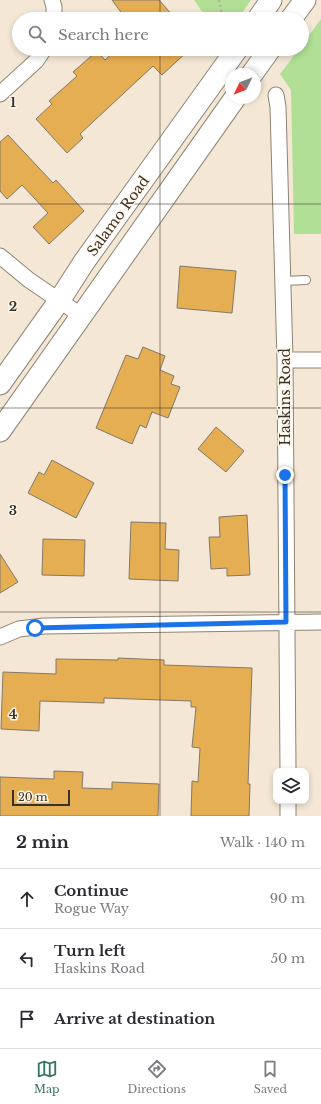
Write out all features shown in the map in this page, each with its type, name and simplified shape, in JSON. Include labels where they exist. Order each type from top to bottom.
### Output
[{"type":"main road","points":[[263,12],[271,0]]},
{"type":"main road","points":[[297,12],[305,0]]},
{"type":"main road","name":"Salamo Road","points":[[0,384],[59,301],[84,262],[232,56]]},
{"type":"main road","points":[[256,68],[265,56]]},
{"type":"main road","name":"Salamo Road","points":[[0,432],[231,104]]},
{"type":"street","points":[[52,0],[54,12]]},
{"type":"street","points":[[0,94],[36,61],[39,56]]},
{"type":"street","name":"Haskins Road","points":[[276,96],[278,107],[285,360],[288,768]]},
{"type":"street","points":[[0,256],[29,280],[82,316]]},
{"type":"street","points":[[285,360],[321,360]]},
{"type":"street","points":[[0,637],[19,629],[44,626],[321,622]]},
{"type":"street","points":[[288,804],[288,816]]},
{"type":"lane","points":[[283,281],[306,280]]},
{"type":"path","points":[[219,0],[222,12]]},
{"type":"green space","points":[[194,0],[251,0],[243,12],[202,12]]},
{"type":"green space","points":[[321,19],[321,234],[294,234],[291,90],[280,74],[294,56],[309,56],[309,35]]},
{"type":"building","points":[[112,0],[159,0],[170,12],[121,12]]},
{"type":"building","points":[[91,56],[101,56],[105,60],[109,56],[182,56],[162,75],[153,66],[80,134],[83,138],[67,153],[36,119],[52,104],[49,101],[77,76],[73,72]]},
{"type":"building","points":[[8,135],[53,183],[56,180],[84,211],[49,244],[33,227],[48,213],[22,185],[7,199],[0,191],[0,142]]},
{"type":"building","points":[[180,266],[236,271],[232,313],[177,308]]},
{"type":"building","points":[[143,347],[165,356],[160,370],[174,376],[171,384],[180,387],[168,418],[152,412],[146,428],[140,425],[132,444],[96,428],[126,355],[138,359]]},
{"type":"building","points":[[216,427],[244,451],[226,472],[198,449]]},
{"type":"building","points":[[52,460],[94,483],[76,518],[28,493],[39,472],[44,475]]},
{"type":"building","points":[[247,515],[250,575],[227,576],[227,568],[211,569],[209,537],[220,537],[219,517]]},
{"type":"building","points":[[131,522],[166,523],[165,549],[179,550],[178,581],[129,579]]},
{"type":"building","points":[[43,539],[85,540],[84,576],[42,575]]},
{"type":"building","points":[[0,554],[18,582],[0,593]]},
{"type":"building","points":[[118,658],[164,660],[164,665],[252,668],[248,784],[250,784],[249,816],[191,816],[192,781],[198,782],[200,748],[192,747],[196,707],[191,707],[191,701],[104,698],[104,703],[40,701],[39,731],[1,729],[3,672],[56,674],[56,659],[118,660]]},
{"type":"building","points":[[54,771],[83,772],[82,788],[112,789],[112,782],[159,784],[158,816],[0,816],[0,777],[54,779]]},
{"type":"route","points":[[35,628],[44,626],[286,622],[285,475]]}]
